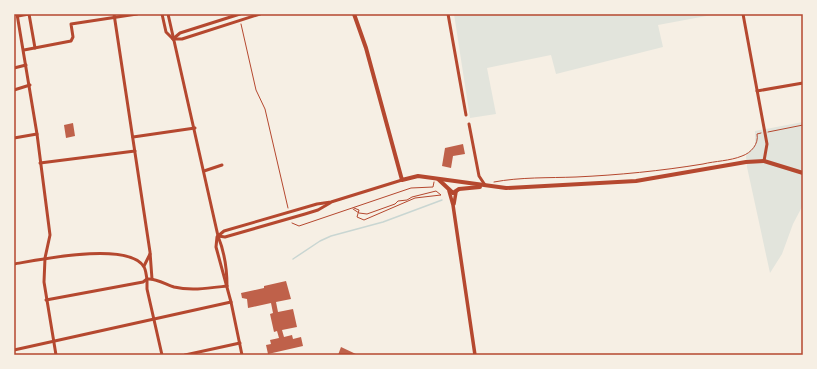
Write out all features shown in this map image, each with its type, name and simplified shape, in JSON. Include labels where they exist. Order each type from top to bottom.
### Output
[{"type":"main road","points":[[354,14],[366,48],[402,180],[418,176],[436,180],[506,188],[636,181],[746,162],[764,161],[803,173]]},
{"type":"main road","points":[[436,180],[449,189],[458,191],[487,186]]},
{"type":"main road","points":[[455,181],[460,185],[458,191]]},
{"type":"main road","points":[[449,189],[449,183],[455,181]]},
{"type":"street","points":[[35,48],[29,14],[17,15],[30,85],[50,235],[45,258],[44,282],[56,355]]},
{"type":"street","points":[[24,50],[71,41],[73,37],[71,24],[114,16],[137,14]]},
{"type":"street","points":[[162,14],[166,32],[172,39],[182,39],[260,14]]},
{"type":"street","points":[[168,14],[172,39],[195,128],[218,236],[222,246],[227,276],[227,286]]},
{"type":"street","points":[[172,39],[180,33],[240,14]]},
{"type":"street","points":[[448,14],[466,115]]},
{"type":"street","points":[[743,14],[768,144],[764,161]]},
{"type":"street","points":[[114,16],[150,252],[152,279]]},
{"type":"street","points":[[14,68],[26,65]]},
{"type":"street","points":[[757,91],[803,83]]},
{"type":"street","points":[[14,90],[30,85]]},
{"type":"street","points":[[469,124],[479,176],[487,186]]},
{"type":"street","points":[[133,137],[195,128]]},
{"type":"street","points":[[14,138],[37,134]]},
{"type":"street","points":[[40,163],[135,151]]},
{"type":"street","points":[[204,171],[222,165]]},
{"type":"street","points":[[474,184],[479,176]]},
{"type":"street","points":[[242,355],[231,302],[216,247],[218,236],[224,232],[331,202],[402,180]]},
{"type":"street","points":[[449,189],[454,205],[475,355]]},
{"type":"street","points":[[454,205],[458,191]]},
{"type":"street","points":[[218,236],[225,237],[318,210],[331,202]]},
{"type":"street","points":[[150,252],[144,266],[162,355]]},
{"type":"street","points":[[14,264],[45,258],[101,253],[117,254],[137,261],[144,266]]},
{"type":"street","points":[[46,300],[136,283],[147,279],[152,279],[174,287],[201,289],[227,286]]},
{"type":"street","points":[[14,350],[54,343],[231,302]]},
{"type":"street","points":[[185,355],[240,342]]},
{"type":"path","points":[[240,21],[256,90],[265,109],[289,213]]},
{"type":"path","points":[[491,182],[619,175],[657,171],[713,162],[742,156],[750,151],[758,139],[756,134],[803,125]]},
{"type":"path","points":[[291,218],[292,222],[299,226],[411,188],[433,187],[436,180]]},
{"type":"path","points":[[353,208],[359,210],[357,217],[364,220],[415,198],[440,196],[436,191],[412,197],[407,200],[398,201],[395,204],[367,214],[359,213]]},
{"type":"shaded area","points":[[454,14],[717,14],[658,25],[663,47],[556,74],[551,55],[487,68],[496,114],[470,118]]},
{"type":"shaded area","points":[[803,122],[803,205],[793,224],[782,254],[770,273],[747,167],[746,156],[755,145],[755,131]]},
{"type":"building","points":[[73,123],[75,136],[66,138],[64,125]]},
{"type":"building","points":[[463,144],[465,154],[453,156],[451,168],[442,166],[445,148]]},
{"type":"building","points":[[286,281],[291,299],[276,302],[278,312],[293,309],[297,327],[282,330],[284,337],[292,335],[293,339],[301,337],[303,346],[268,354],[266,345],[271,344],[270,340],[279,338],[277,331],[274,332],[270,314],[273,313],[271,303],[248,308],[247,299],[242,298],[241,293]]},
{"type":"building","points":[[341,347],[358,355],[338,355]]},
{"type":"waterway","points":[[293,259],[320,241],[331,236],[383,222],[442,200]]}]
